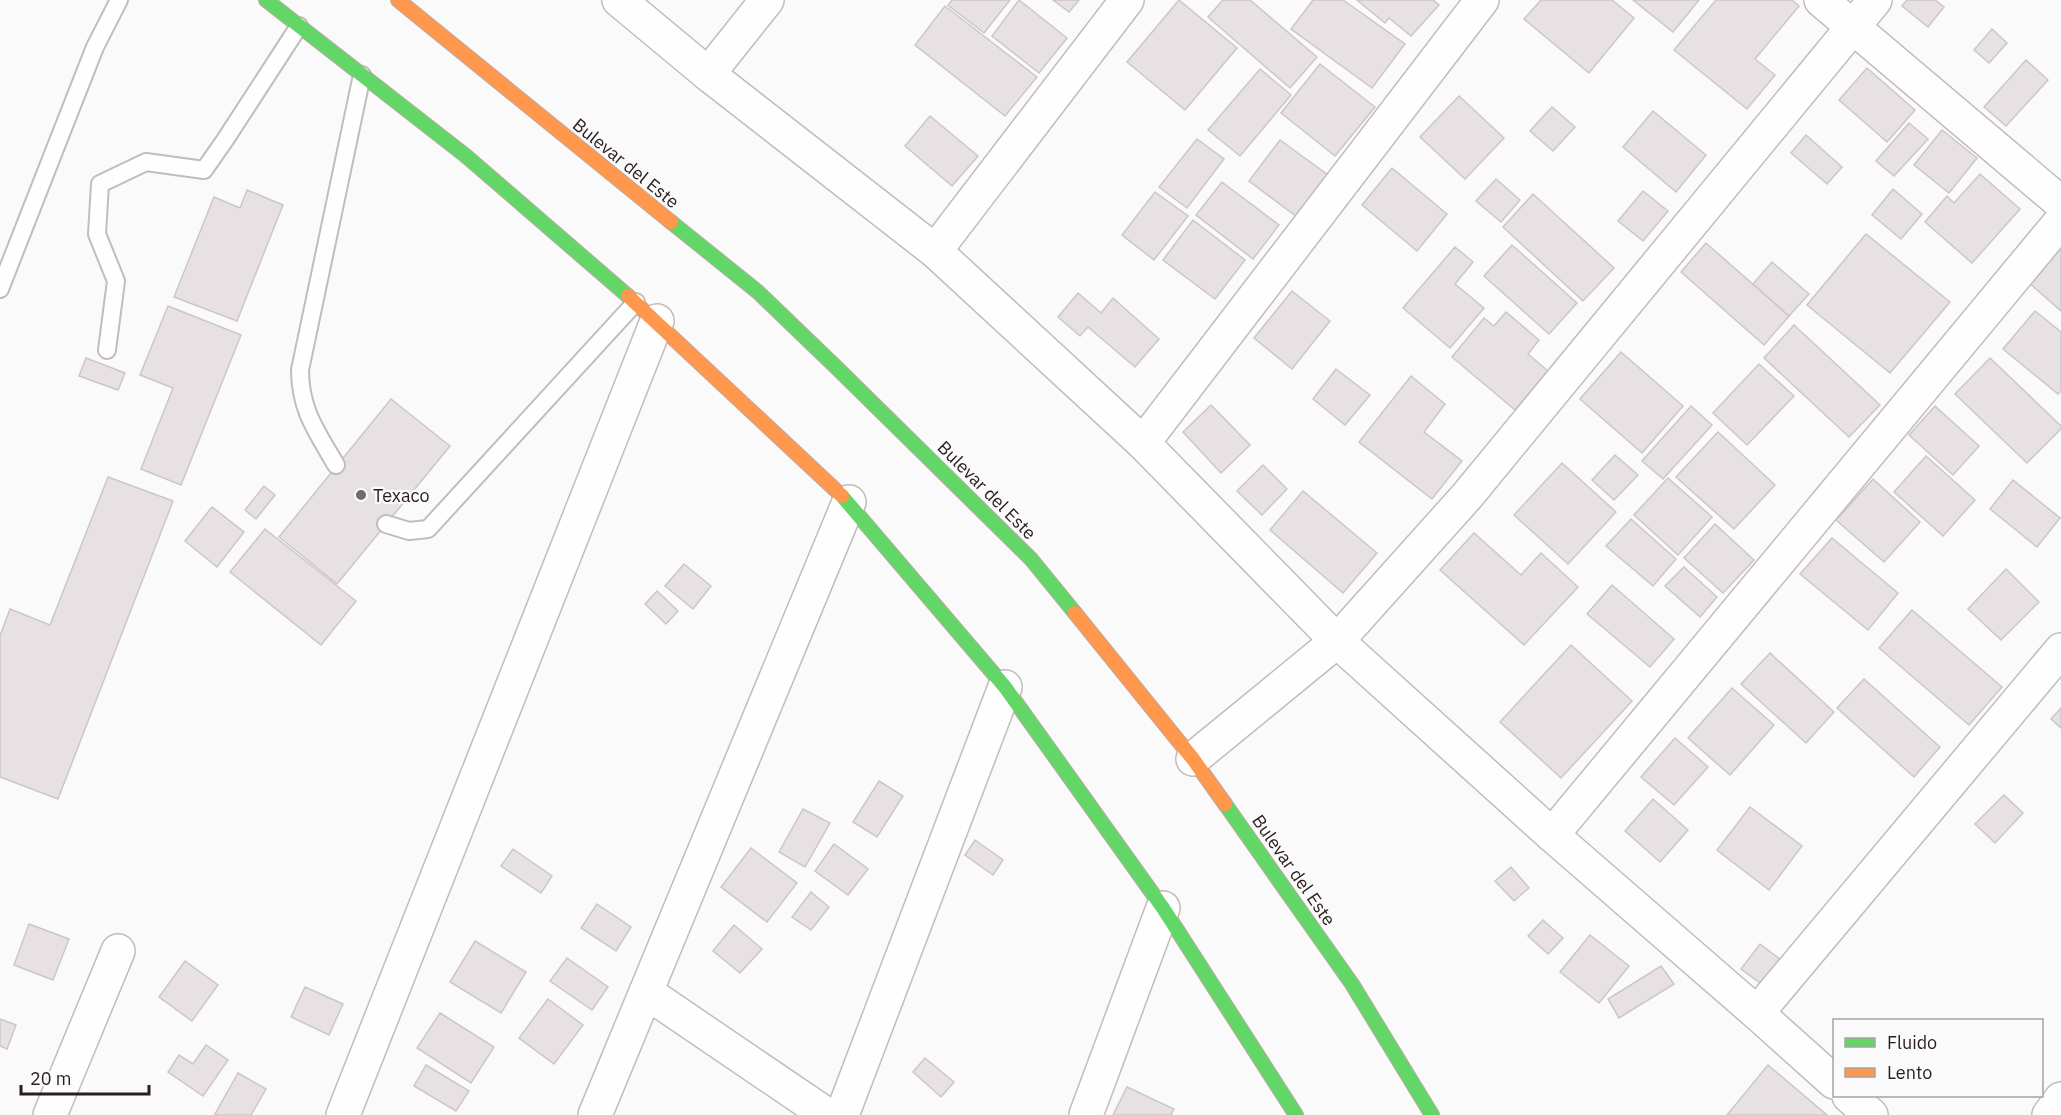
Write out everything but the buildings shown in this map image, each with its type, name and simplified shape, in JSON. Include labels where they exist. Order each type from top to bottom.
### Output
[{"type":"highway","points":[[266,0],[466,156],[647,312],[849,502],[1005,687],[1163,908],[1285,1107]]},
{"type":"highway","name":"Bulevar del Este","points":[[398,0],[758,292],[1031,559],[1193,759],[1352,984],[1432,1115]]},
{"type":"street","points":[[619,0],[708,74],[934,250],[1143,443],[1337,641],[1552,835],[1757,1012],[1833,1081]]},
{"type":"street","points":[[708,74],[767,0]]},
{"type":"street","points":[[934,250],[1127,0]]},
{"type":"street","points":[[1143,443],[1482,0]]},
{"type":"street","points":[[1821,0],[2061,203]]},
{"type":"street","points":[[1193,759],[1337,641],[1467,496],[1875,0]]},
{"type":"street","points":[[1552,835],[2061,221]]},
{"type":"street","points":[[343,1115],[647,312]]},
{"type":"street","points":[[595,1115],[849,502]]},
{"type":"street","points":[[1757,1012],[2061,650]]},
{"type":"street","points":[[842,1115],[1005,687]]},
{"type":"street","points":[[1086,1115],[1163,908]]},
{"type":"street","points":[[50,1115],[118,951]]},
{"type":"street","points":[[646,992],[827,1115]]},
{"type":"street","points":[[1851,1097],[1871,1115]]},
{"type":"street","points":[[2049,1115],[2061,1100]]},
{"type":"lane","points":[[0,289],[95,47],[119,0]]},
{"type":"lane","points":[[107,350],[116,281],[97,234],[100,184],[146,162],[204,170],[299,26]]},
{"type":"lane","points":[[336,465],[306,413],[300,390],[300,370],[362,75]]},
{"type":"lane","points":[[386,524],[409,531],[428,529],[647,312]]},
{"type":"traffic: fast","points":[[266,0],[466,156],[628,296]]},
{"type":"traffic: fast","points":[[671,222],[758,292],[838,369],[1031,559],[1075,613]]},
{"type":"traffic: fast","points":[[842,496],[1005,687],[1163,908],[1296,1115]]},
{"type":"traffic: fast","points":[[1225,804],[1352,984],[1432,1115]]},
{"type":"traffic: slow","points":[[398,0],[671,222]]},
{"type":"traffic: slow","points":[[628,296],[842,496]]},
{"type":"traffic: slow","points":[[1075,613],[1193,759],[1225,804]]},
{"type":"place","name":"Texaco","points":[[361,495]]}]
